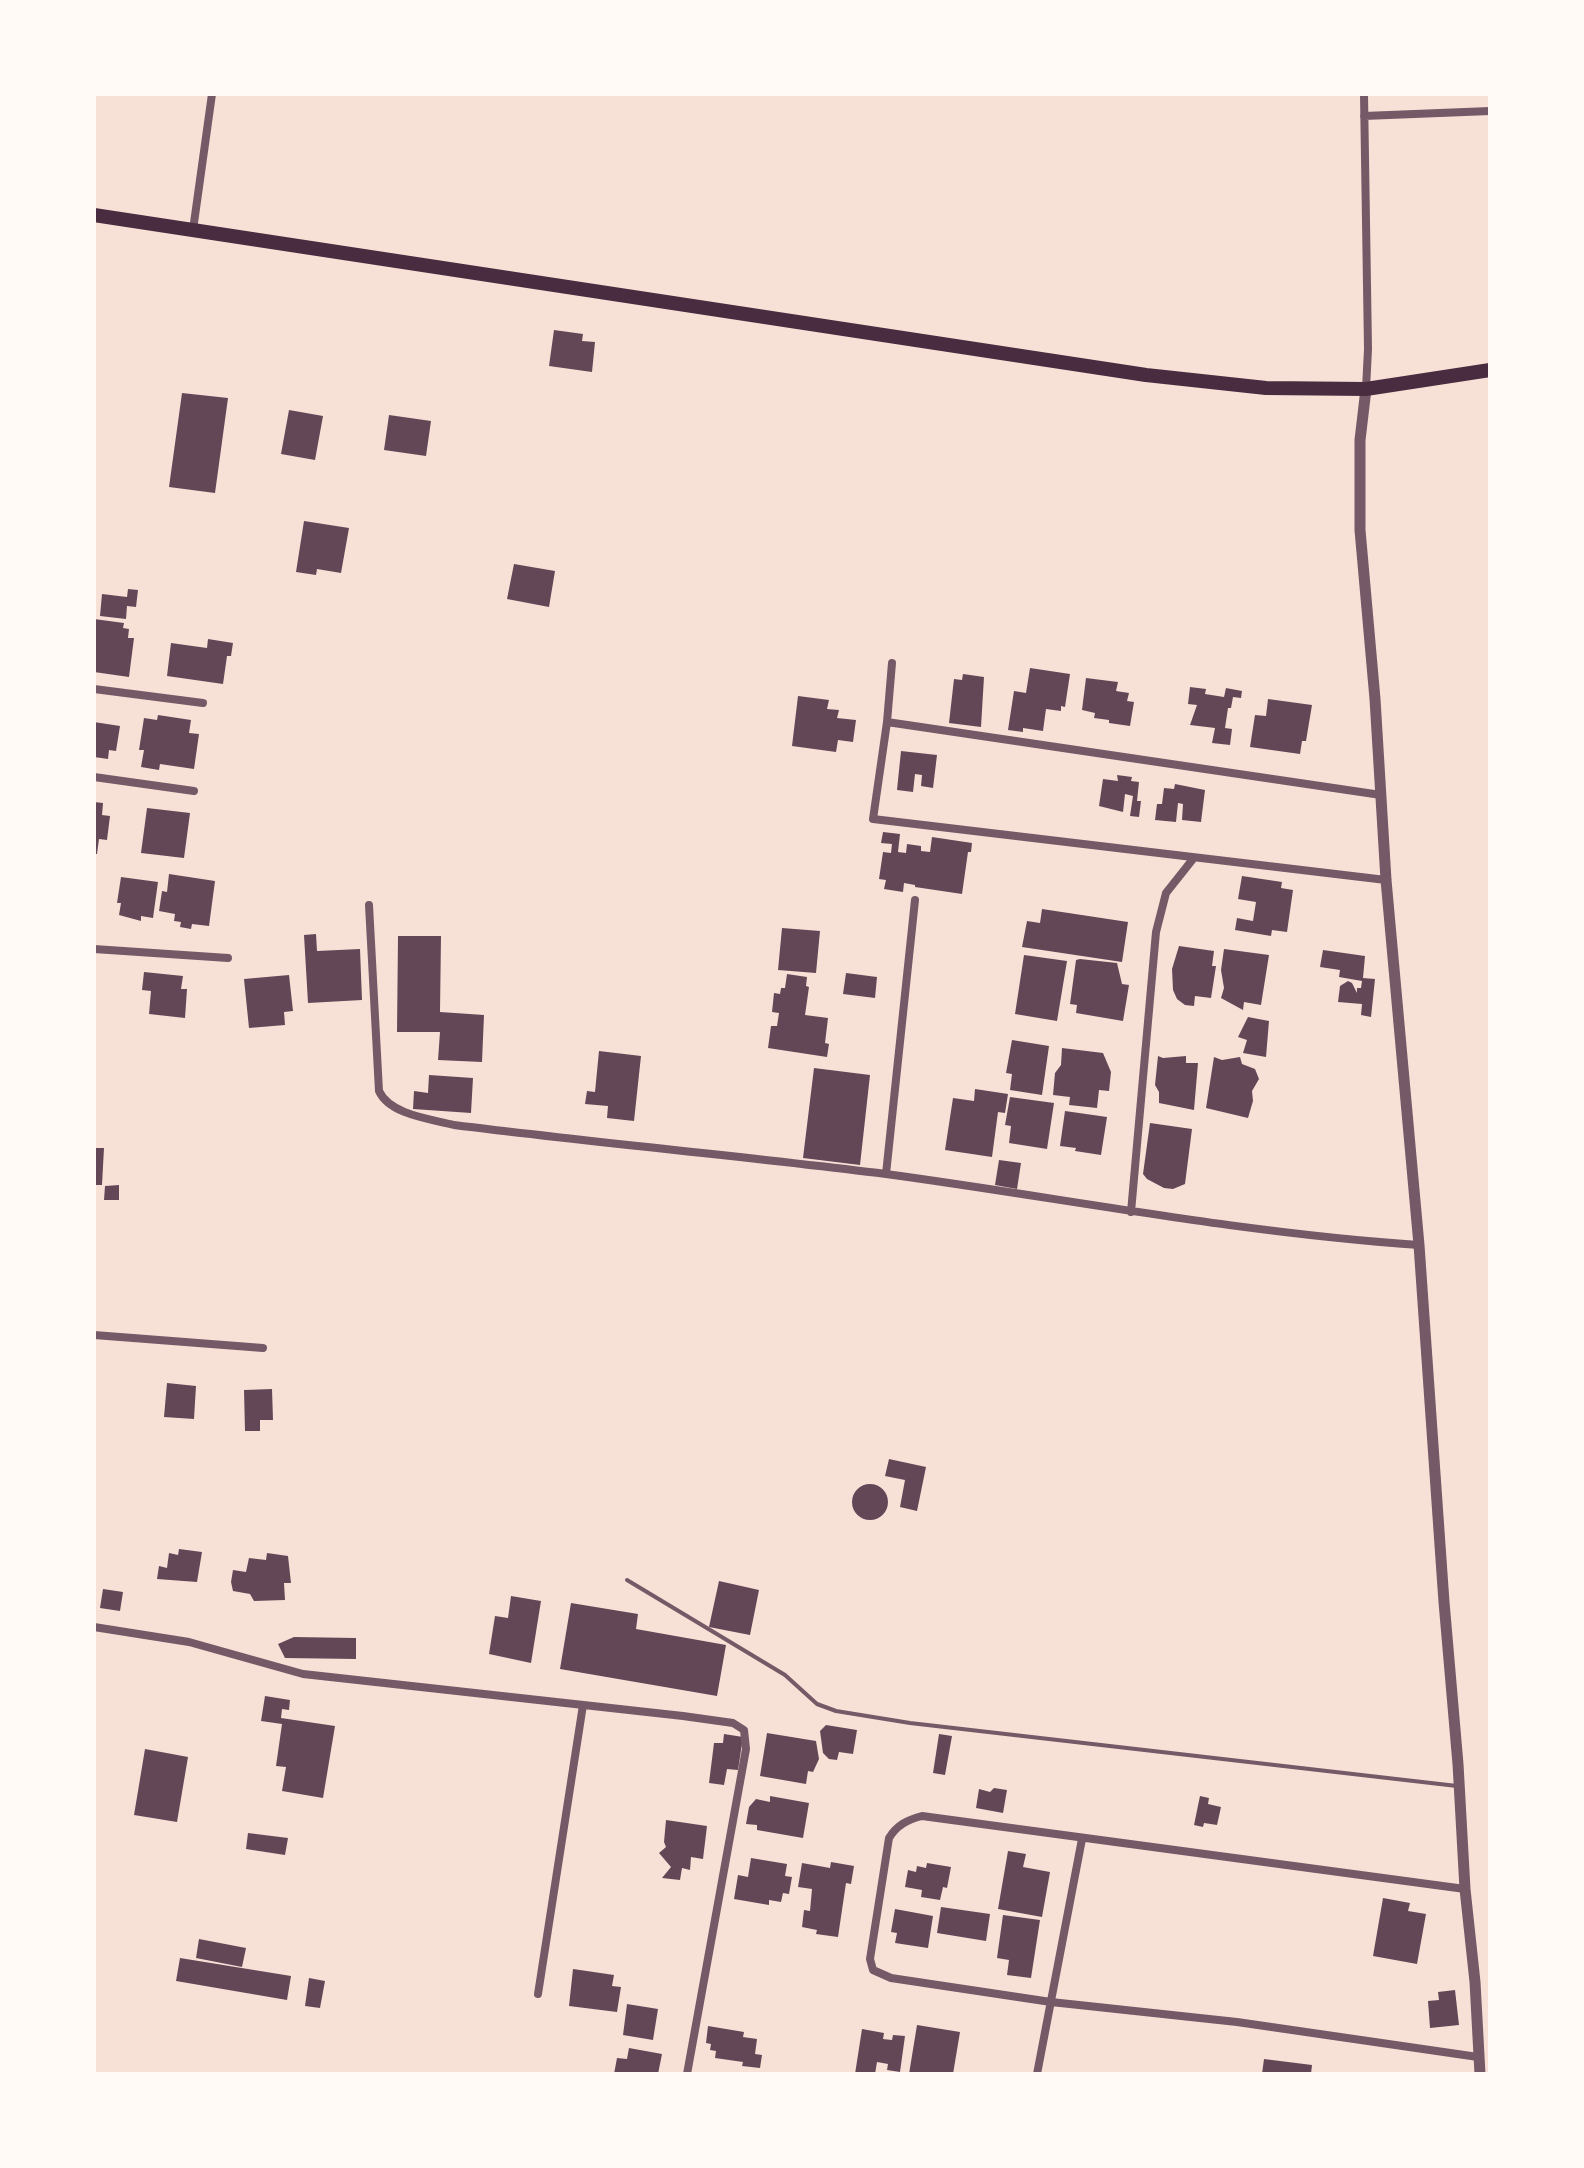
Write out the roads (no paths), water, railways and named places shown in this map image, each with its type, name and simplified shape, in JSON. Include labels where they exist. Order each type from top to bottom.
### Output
[{"type":"main road","points":[[94,215],[1146,375],[1266,388],[1366,389],[1490,370]]},
{"type":"street","points":[[193,230],[212,94]]},
{"type":"street","points":[[1364,94],[1368,349],[1360,440],[1360,530],[1386,880],[1419,1245],[1480,2074]]},
{"type":"street","points":[[1364,116],[1490,111]]},
{"type":"street","points":[[892,663],[873,819],[1386,880]]},
{"type":"street","points":[[94,689],[203,703]]},
{"type":"street","points":[[887,722],[1381,795]]},
{"type":"street","points":[[94,777],[194,791]]},
{"type":"street","points":[[1131,1212],[1156,932],[1166,893],[1193,859]]},
{"type":"street","points":[[886,1174],[915,900]]},
{"type":"street","points":[[369,905],[379,1091],[388,1102],[412,1114],[454,1125],[886,1174],[1131,1212],[1363,1241],[1419,1245]]},
{"type":"street","points":[[94,949],[228,958]]},
{"type":"street","points":[[94,1335],[263,1348]]},
{"type":"street","points":[[94,1627],[189,1642],[303,1674],[733,1723],[744,1730],[746,1749],[687,2074]]},
{"type":"street","points":[[538,1994],[583,1705]]},
{"type":"street","points":[[1465,1889],[922,1816],[906,1821],[894,1829],[889,1838],[870,1959],[873,1970],[891,1978],[1051,2002],[1237,2022],[1478,2057]]},
{"type":"street","points":[[1037,2074],[1082,1839]]},
{"type":"lane","points":[[627,1580],[785,1675],[817,1704],[836,1711],[910,1723],[1460,1786]]}]
